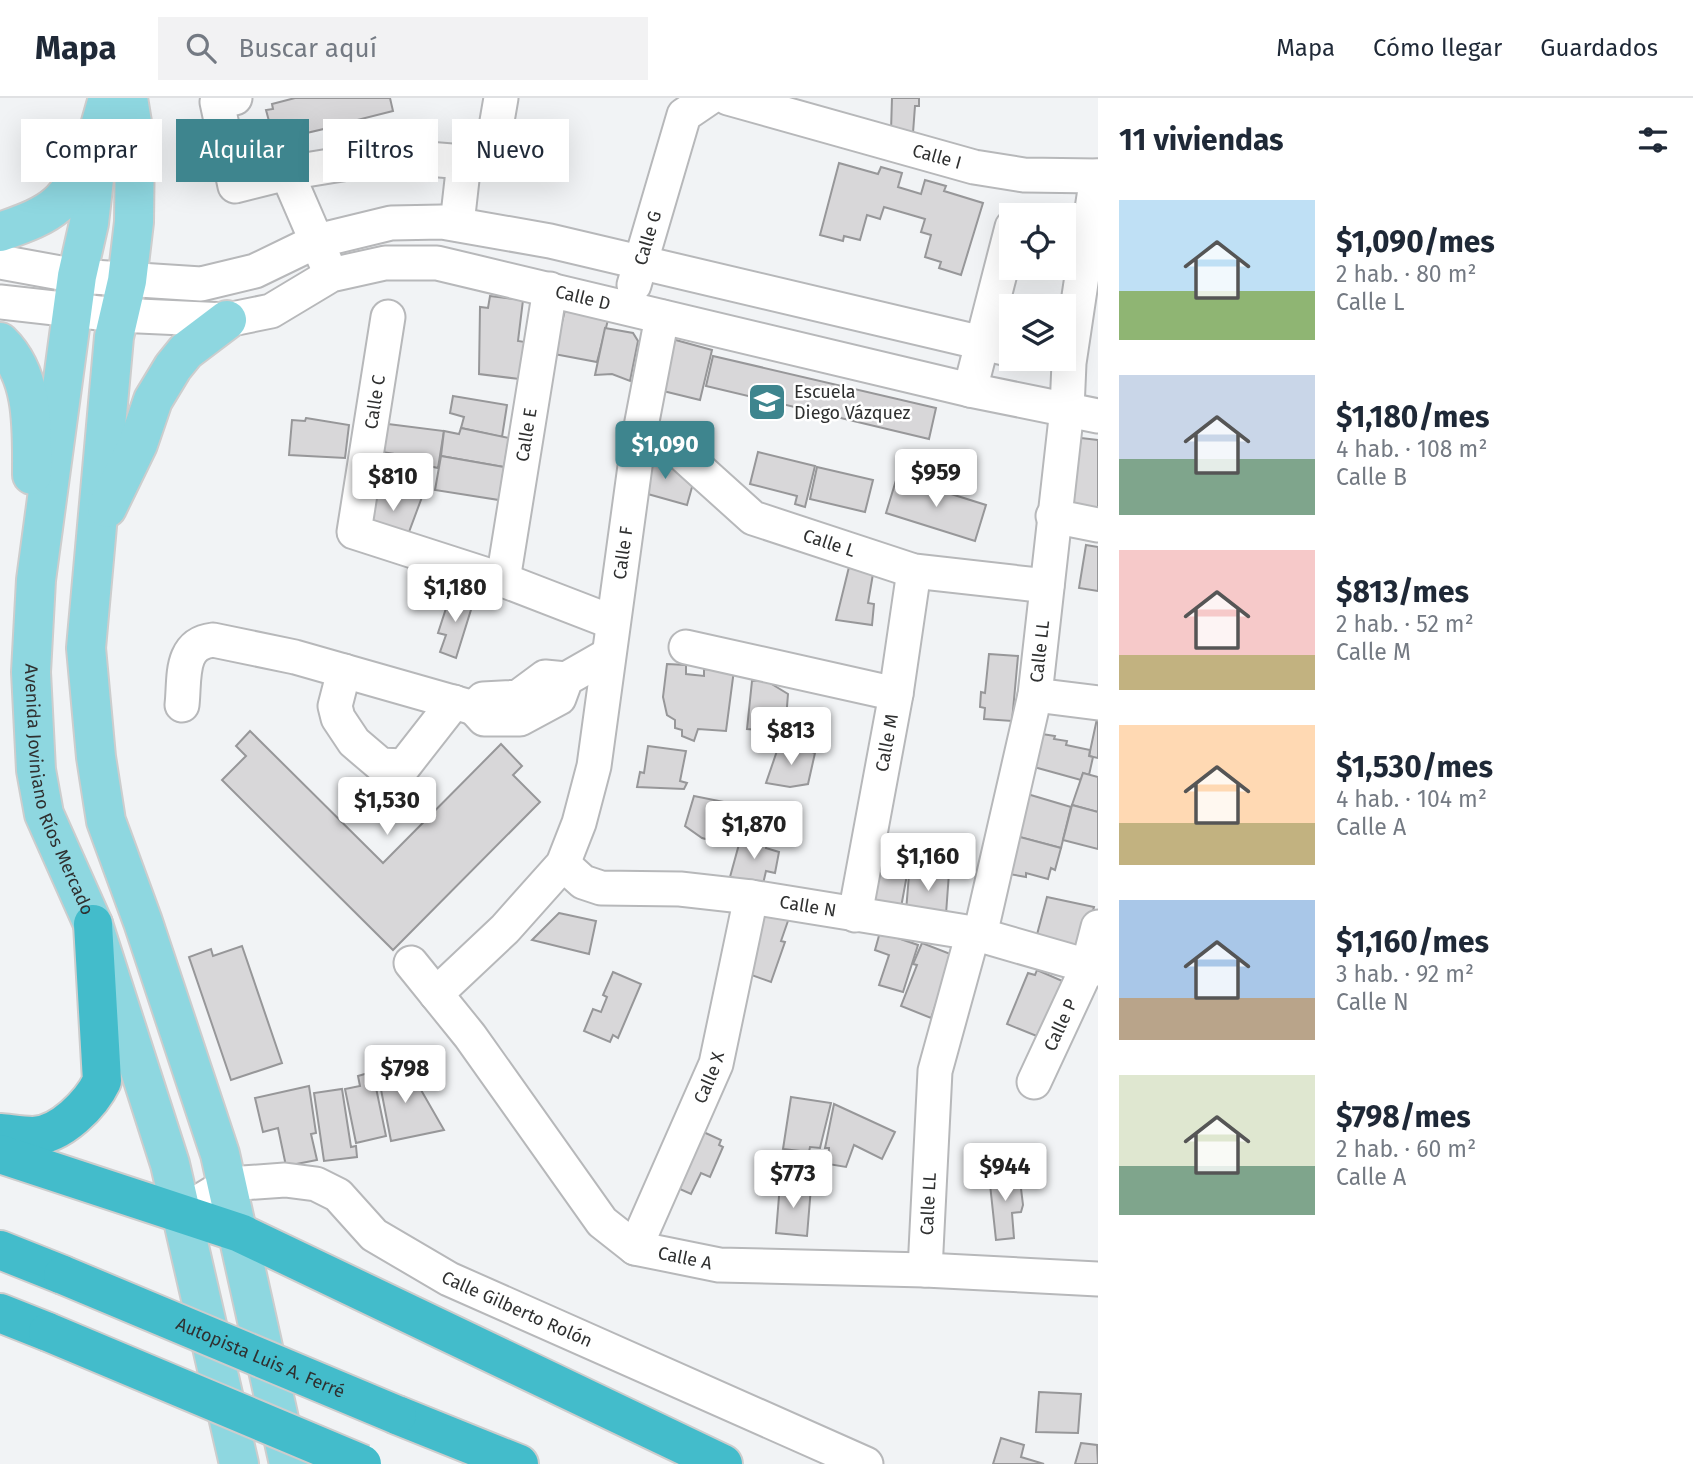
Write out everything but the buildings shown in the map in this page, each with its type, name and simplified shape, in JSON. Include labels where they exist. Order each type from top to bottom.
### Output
[{"type":"highway","points":[[0,1133],[36,1136],[70,1121],[94,1099],[102,1081],[93,924]]},
{"type":"highway","points":[[0,1154],[240,1233],[723,1464]]},
{"type":"highway","name":"Autopista Luis A. Ferré","points":[[0,1250],[519,1464]]},
{"type":"highway","points":[[0,1312],[362,1464]]},
{"type":"main road","name":"Avenida Joviniano Ríos Mercado","points":[[128,98],[135,141],[134,222],[122,298],[86,648],[90,706],[106,821],[143,922],[228,1184],[289,1464]]},
{"type":"main road","name":"Avenida Joviniano Ríos Mercado","points":[[104,112],[89,223],[75,292],[47,521],[36,580],[31,672],[36,770],[44,814],[93,924],[170,1164],[239,1464]]},
{"type":"main road","points":[[0,232],[41,218],[74,188],[104,112]]},
{"type":"main road","points":[[97,529],[138,444],[153,400],[173,366],[186,351],[227,320]]},
{"type":"main road","points":[[0,342],[11,352],[30,396],[32,486],[47,521]]},
{"type":"street","points":[[497,119],[501,98]]},
{"type":"street","name":"Calle G","points":[[628,308],[684,115],[709,98]]},
{"type":"street","name":"Calle I","points":[[728,98],[974,167],[1024,175],[1098,176]]},
{"type":"street","points":[[226,100],[228,119]]},
{"type":"street","points":[[309,169],[391,156],[452,161]]},
{"type":"street","points":[[1017,203],[1024,175]]},
{"type":"street","name":"Calle LL","points":[[1076,335],[1098,176]]},
{"type":"street","points":[[235,182],[235,186],[251,182]]},
{"type":"street","points":[[291,182],[331,275]]},
{"type":"street","points":[[457,224],[462,182]]},
{"type":"street","name":"Calle D","points":[[122,298],[255,271],[317,242],[391,223],[457,224],[550,241],[997,346]]},
{"type":"street","points":[[0,262],[75,292]]},
{"type":"street","name":"Calle D","points":[[75,292],[122,298],[227,320],[271,311],[331,275],[385,263],[437,263],[970,390],[1082,412]]},
{"type":"street","points":[[970,390],[997,346],[1005,280]]},
{"type":"street","name":"Calle E","points":[[503,580],[550,289]]},
{"type":"street","points":[[0,302],[75,292]]},
{"type":"street","name":"Calle C","points":[[388,317],[354,532],[503,580]]},
{"type":"street","name":"Calle F","points":[[436,994],[505,929],[562,864],[579,823],[594,766],[639,437],[662,317]]},
{"type":"street","name":"Calle LL","points":[[925,1270],[935,1071],[976,934],[1035,695],[1053,516],[1082,412],[1073,371]]},
{"type":"street","name":"Calle L","points":[[639,437],[682,454],[753,518],[914,571],[1047,586]]},
{"type":"street","points":[[1053,516],[1098,525]]},
{"type":"street","name":"Calle M","points":[[855,915],[896,694],[914,571]]},
{"type":"street","points":[[503,580],[612,622]]},
{"type":"street","points":[[182,705],[186,663],[192,647],[200,642],[213,640],[344,671],[464,705]]},
{"type":"street","points":[[686,647],[896,694]]},
{"type":"street","points":[[344,671],[335,706],[338,718],[354,742],[381,765],[404,766],[464,705],[483,699],[518,696],[545,677],[566,679],[608,655]]},
{"type":"street","points":[[1035,695],[1098,704]]},
{"type":"street","name":"Calle N","points":[[562,864],[583,882],[601,888],[680,889],[751,897],[976,934],[1093,968]]},
{"type":"street","name":"Calle X","points":[[635,1248],[716,1064],[751,897]]},
{"type":"street","name":"Calle P","points":[[1034,1082],[1093,968],[1098,927]]},
{"type":"street","name":"Calle A","points":[[411,963],[503,1080],[602,1222],[635,1248],[719,1265],[925,1270],[1098,1279]]},
{"type":"street","name":"Calle Gilberto Rolón","points":[[182,1212],[228,1184],[285,1180],[316,1184],[338,1195],[374,1235],[449,1279],[866,1464]]},
{"type":"place","name":"Escuela Diego Vázquez","points":[[767,402]]}]
